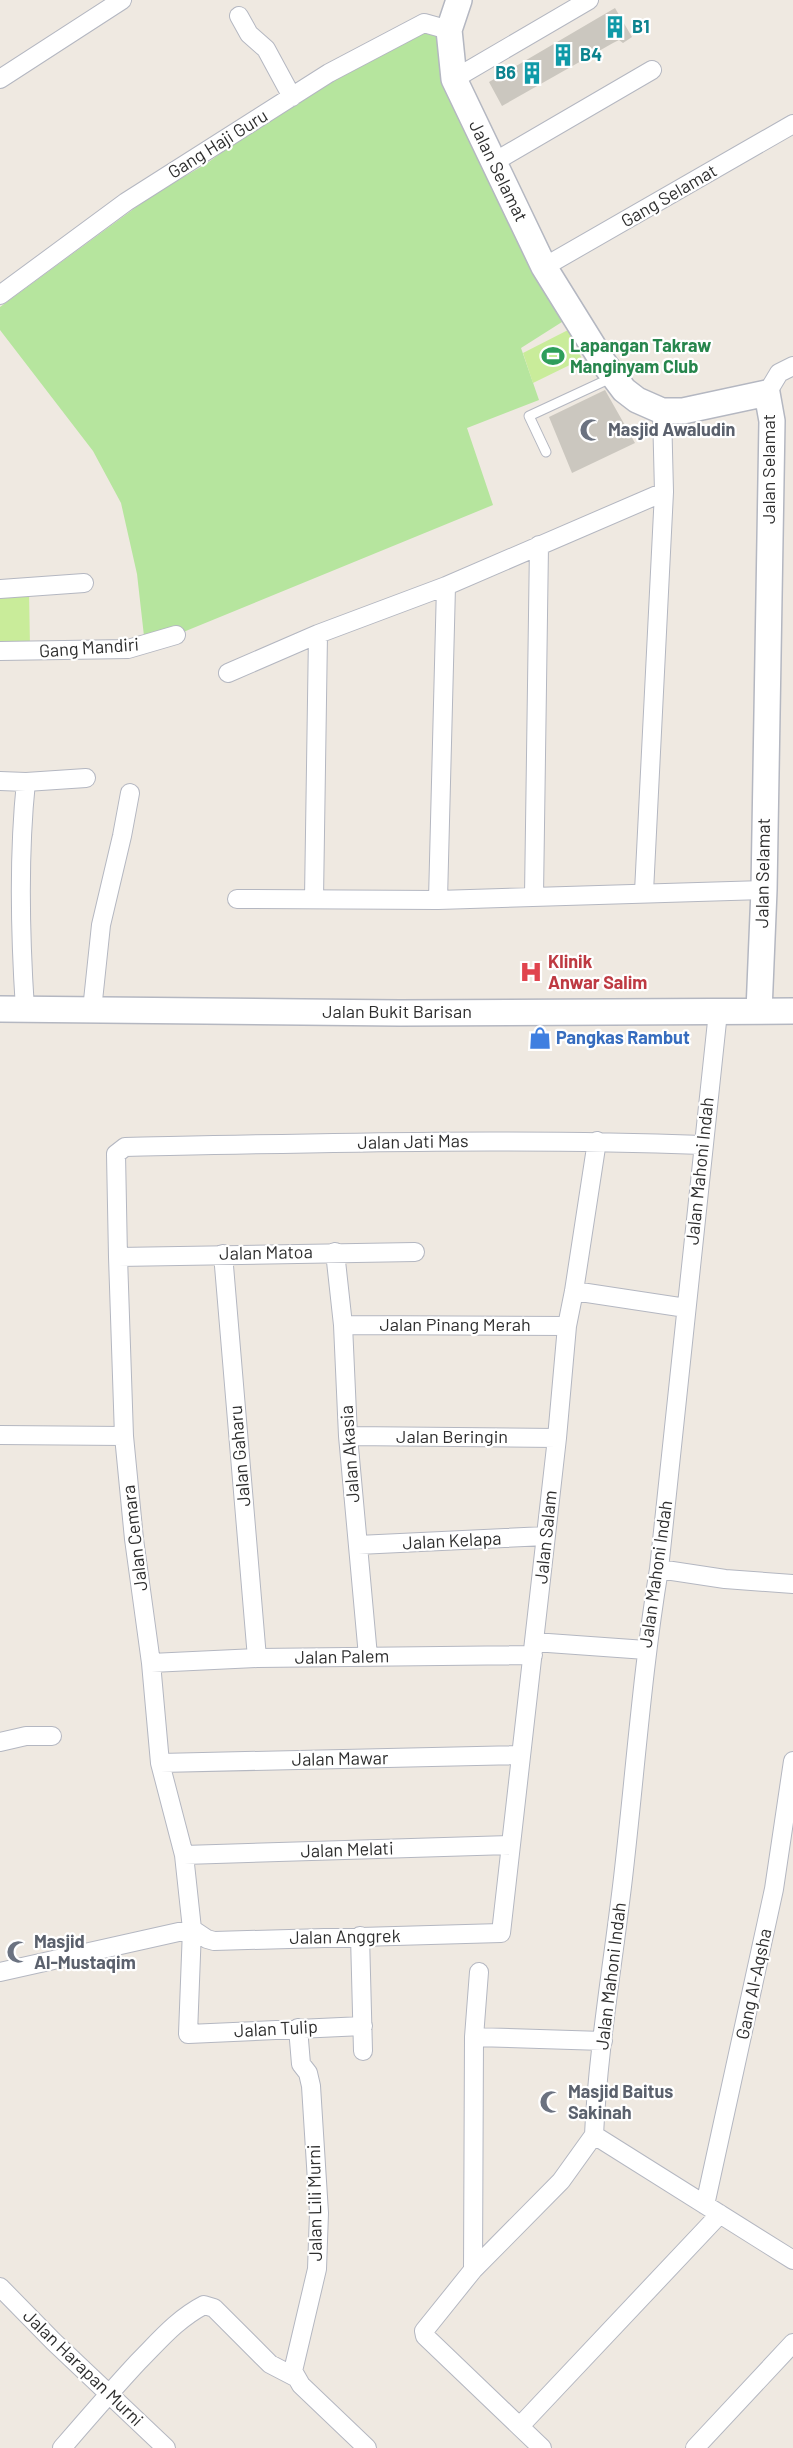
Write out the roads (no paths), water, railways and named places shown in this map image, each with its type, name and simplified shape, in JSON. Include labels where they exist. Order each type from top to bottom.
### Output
[{"type":"street","points":[[0,79],[122,0]]},
{"type":"street","name":"Jalan Selamat","points":[[460,0],[449,30],[454,78],[544,267],[624,390],[637,400],[662,411],[683,411],[767,393],[772,421],[764,890],[759,1011]]},
{"type":"street","points":[[454,78],[590,0]]},
{"type":"street","points":[[239,16],[249,34],[266,49],[292,97]]},
{"type":"street","name":"Gang Haji Guru","points":[[0,295],[126,202],[346,64],[424,23],[449,30]]},
{"type":"street","points":[[494,162],[652,70]]},
{"type":"street","name":"Gang Selamat","points":[[544,267],[793,124]]},
{"type":"street","points":[[767,393],[779,373],[793,366]]},
{"type":"street","points":[[644,892],[664,492],[662,411]]},
{"type":"street","points":[[228,673],[318,634],[446,586],[664,492]]},
{"type":"street","points":[[534,896],[539,545]]},
{"type":"street","points":[[0,589],[84,583]]},
{"type":"street","points":[[438,900],[446,586]]},
{"type":"street","points":[[314,899],[318,634]]},
{"type":"street","name":"Gang Mandiri","points":[[0,651],[128,649],[176,635]]},
{"type":"street","points":[[0,781],[26,782],[86,778]]},
{"type":"street","points":[[24,1009],[20,933],[20,871],[26,782]]},
{"type":"street","points":[[92,1010],[101,925],[130,793]]},
{"type":"street","points":[[237,899],[438,900],[644,892],[764,890]]},
{"type":"street","name":"Jalan Bukit Barisan","points":[[0,1009],[793,1011]]},
{"type":"street","name":"Jalan Mahoni Indah","points":[[594,2135],[603,2041],[632,1802],[646,1650],[659,1569],[702,1145],[718,1012]]},
{"type":"street","name":"Jalan Jati Mas","points":[[125,1147],[441,1141],[597,1141],[702,1145]]},
{"type":"street","name":"Jalan Salam","points":[[501,1933],[557,1438],[567,1326],[597,1141]]},
{"type":"street","name":"Jalan Cemara","points":[[125,1147],[116,1154],[124,1436],[134,1539],[151,1663],[160,1763],[184,1856],[192,1929],[188,2034]]},
{"type":"street","name":"Jalan Akasia","points":[[335,1252],[343,1325],[348,1436],[368,1656]]},
{"type":"street","name":"Jalan Matoa","points":[[118,1257],[415,1252]]},
{"type":"street","name":"Jalan Gaharu","points":[[223,1254],[257,1658]]},
{"type":"street","points":[[574,1291],[686,1308]]},
{"type":"street","name":"Jalan Pinang Merah","points":[[343,1325],[567,1326]]},
{"type":"street","points":[[0,1435],[124,1436]]},
{"type":"street","name":"Jalan Beringin","points":[[348,1436],[557,1438]]},
{"type":"street","name":"Jalan Kelapa","points":[[358,1546],[546,1536]]},
{"type":"street","points":[[659,1569],[733,1580],[793,1584]]},
{"type":"street","name":"Jalan Palem","points":[[151,1663],[257,1658],[368,1656],[533,1648],[646,1650]]},
{"type":"street","points":[[0,1742],[26,1736],[52,1736]]},
{"type":"street","name":"Jalan Mawar","points":[[160,1763],[521,1755]]},
{"type":"street","name":"Gang Al-Aqsha","points":[[712,2209],[728,2106],[774,1889],[793,1761]]},
{"type":"street","name":"Jalan Melati","points":[[184,1856],[511,1845]]},
{"type":"street","points":[[0,1972],[192,1929]]},
{"type":"street","name":"Jalan Anggrek","points":[[192,1929],[207,1939],[214,1941],[501,1933]]},
{"type":"street","points":[[360,1936],[363,2052]]},
{"type":"street","points":[[473,2270],[474,2037],[479,1972]]},
{"type":"street","name":"Jalan Tulip","points":[[188,2034],[363,2026]]},
{"type":"street","name":"Jalan Lili Murni","points":[[295,2377],[294,2362],[317,2269],[319,2213],[311,2086],[308,2073],[301,2064],[298,2028]]},
{"type":"street","points":[[474,2037],[603,2041]]},
{"type":"street","points":[[542,2448],[425,2336],[424,2330],[473,2270],[561,2181],[594,2135],[793,2260]]},
{"type":"street","points":[[520,2426],[712,2209]]},
{"type":"street","name":"Jalan Harapan Murni","points":[[0,2287],[54,2342],[166,2448]]},
{"type":"street","points":[[62,2448],[108,2393],[171,2328],[190,2313],[204,2306],[214,2308],[270,2364],[295,2377],[367,2448]]},
{"type":"street","points":[[694,2448],[793,2343]]},
{"type":"lane","points":[[546,452],[529,416],[614,376]]},
{"type":"place","name":"B1","points":[[615,27]]},
{"type":"place","name":"B4","points":[[563,55]]},
{"type":"place","name":"B6","points":[[532,73]]},
{"type":"place","name":"Lapangan Takraw Manginyam Club","points":[[553,356]]},
{"type":"place","name":"Masjid Awaludin","points":[[591,430]]},
{"type":"place","name":"Klinik Anwar Salim","points":[[531,972]]},
{"type":"place","name":"Pangkas Rambut","points":[[540,1038]]},
{"type":"place","name":"Masjid Al-Mustaqim","points":[[18,1952]]},
{"type":"place","name":"Masjid Baitus Sakinah","points":[[551,2102]]}]
